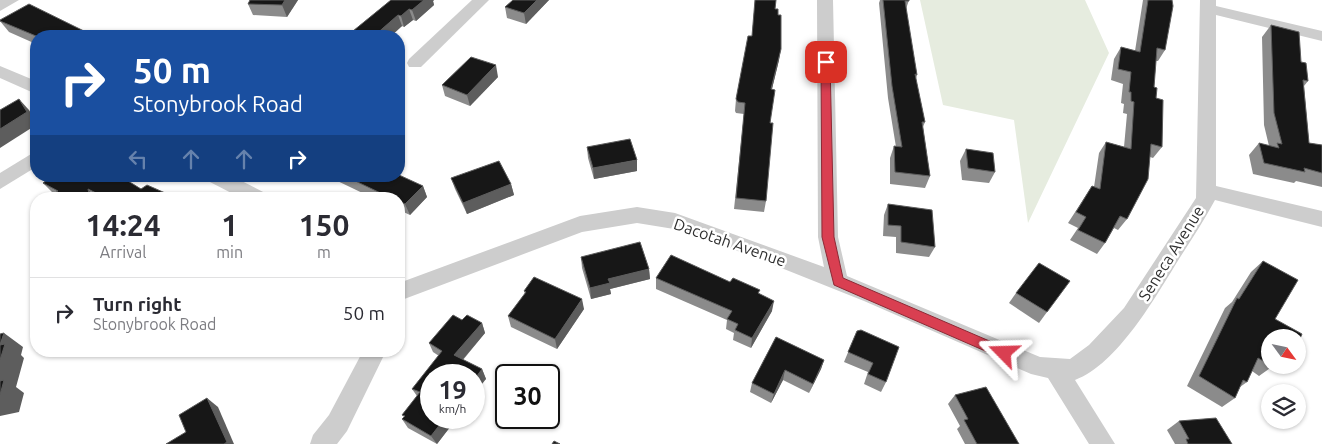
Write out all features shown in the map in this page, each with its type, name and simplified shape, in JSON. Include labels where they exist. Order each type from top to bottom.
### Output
[{"type":"street","points":[[0,6],[11,0]]},
{"type":"street","points":[[415,63],[481,0]]},
{"type":"street","points":[[825,0],[828,237],[838,282]]},
{"type":"street","points":[[1208,4],[1322,36]]},
{"type":"street","name":"Seneca Avenue","points":[[1054,368],[1074,370],[1097,352],[1132,315],[1206,199],[1208,4]]},
{"type":"street","points":[[0,70],[30,85]]},
{"type":"street","points":[[0,182],[30,162]]},
{"type":"street","points":[[227,182],[246,192]]},
{"type":"street","points":[[1206,191],[1322,219]]},
{"type":"street","name":"Dacotah Avenue","points":[[405,290],[580,224],[637,215],[675,221],[756,249],[986,346],[1039,367],[1054,368]]},
{"type":"street","points":[[322,444],[338,423],[371,357]]},
{"type":"street","points":[[1054,368],[1103,444]]},
{"type":"shaded area","points":[[920,0],[1085,0],[1109,53],[1028,223],[1014,120],[943,105]]},
{"type":"building","points":[[250,0],[285,0],[282,5],[248,4]]},
{"type":"building","points":[[391,0],[424,0],[412,10],[409,9],[401,16],[398,15],[381,30],[354,30]]},
{"type":"building","points":[[513,0],[537,0],[524,13],[505,7]]},
{"type":"building","points":[[755,0],[776,0],[775,9],[778,9],[778,15],[781,15],[781,49],[771,89],[775,90],[770,123],[773,123],[766,201],[736,198],[745,103],[738,102],[736,99],[748,36],[752,36]]},
{"type":"building","points":[[883,0],[909,0],[905,1],[917,75],[915,74],[925,122],[922,122],[930,176],[895,172],[894,146],[902,147],[892,86]]},
{"type":"building","points":[[1148,0],[1172,0],[1173,6],[1165,50],[1157,48],[1154,87],[1157,88],[1156,98],[1163,100],[1162,147],[1151,144],[1148,179],[1127,219],[1120,216],[1105,243],[1078,230],[1086,217],[1076,212],[1092,186],[1100,189],[1106,142],[1131,149],[1134,102],[1131,101],[1131,92],[1129,92],[1131,72],[1118,69],[1121,47],[1140,52]]},
{"type":"building","points":[[29,4],[82,30],[30,30],[30,34],[0,20]]},
{"type":"building","points":[[1271,25],[1299,32],[1301,62],[1306,63],[1308,81],[1303,80],[1309,143],[1322,145],[1322,173],[1304,168],[1305,172],[1264,163],[1259,143],[1279,148],[1277,143],[1282,144],[1274,113]]},
{"type":"building","points":[[471,57],[496,65],[467,95],[442,85]]},
{"type":"building","points":[[19,99],[27,112],[0,129],[0,110]]},
{"type":"building","points":[[630,139],[637,160],[593,168],[587,147]]},
{"type":"building","points":[[966,149],[993,153],[995,172],[968,168]]},
{"type":"building","points":[[499,161],[511,184],[463,203],[451,178]]},
{"type":"building","points":[[405,178],[423,186],[405,204],[405,192],[378,192],[358,182],[405,182]]},
{"type":"building","points":[[130,182],[141,189],[147,185],[163,192],[94,192],[88,189],[89,192],[56,192],[58,191],[43,183]]},
{"type":"building","points":[[888,204],[932,210],[935,247],[901,242],[901,226],[888,225]]},
{"type":"building","points":[[640,242],[649,269],[608,279],[610,283],[590,288],[581,257]]},
{"type":"building","points":[[671,255],[730,282],[733,278],[760,290],[758,293],[774,301],[752,338],[735,330],[738,324],[727,319],[732,311],[656,278]]},
{"type":"building","points":[[1263,261],[1298,280],[1275,319],[1293,329],[1261,329],[1261,360],[1258,358],[1247,382],[1243,380],[1235,398],[1199,376],[1237,298],[1239,299]]},
{"type":"building","points":[[1039,263],[1070,281],[1047,312],[1016,293]]},
{"type":"building","points":[[534,277],[582,299],[555,339],[508,316],[526,292],[524,291]]},
{"type":"building","points":[[453,315],[462,320],[467,315],[482,323],[454,355],[472,364],[432,364],[442,351],[429,343]]},
{"type":"building","points":[[861,330],[899,347],[886,382],[868,374],[873,363],[848,352],[857,331]]},
{"type":"building","points":[[4,333],[0,345],[0,334]]},
{"type":"building","points":[[776,337],[824,360],[813,384],[785,370],[774,394],[752,383]]},
{"type":"building","points":[[5,344],[0,360],[0,345]]},
{"type":"building","points":[[420,379],[420,392],[412,389]]},
{"type":"building","points":[[4,380],[0,395],[0,381]]},
{"type":"building","points":[[986,387],[1019,444],[977,444],[964,420],[968,419],[955,395]]},
{"type":"building","points":[[420,392],[420,429],[436,429],[431,436],[402,419],[405,416],[402,415]]},
{"type":"building","points":[[207,398],[227,442],[224,444],[166,444],[186,432],[179,415]]},
{"type":"building","points":[[1216,418],[1232,444],[1188,444],[1186,439],[1189,439],[1179,421]]},
{"type":"route","points":[[826,62],[828,237],[838,282],[1004,353]]}]
